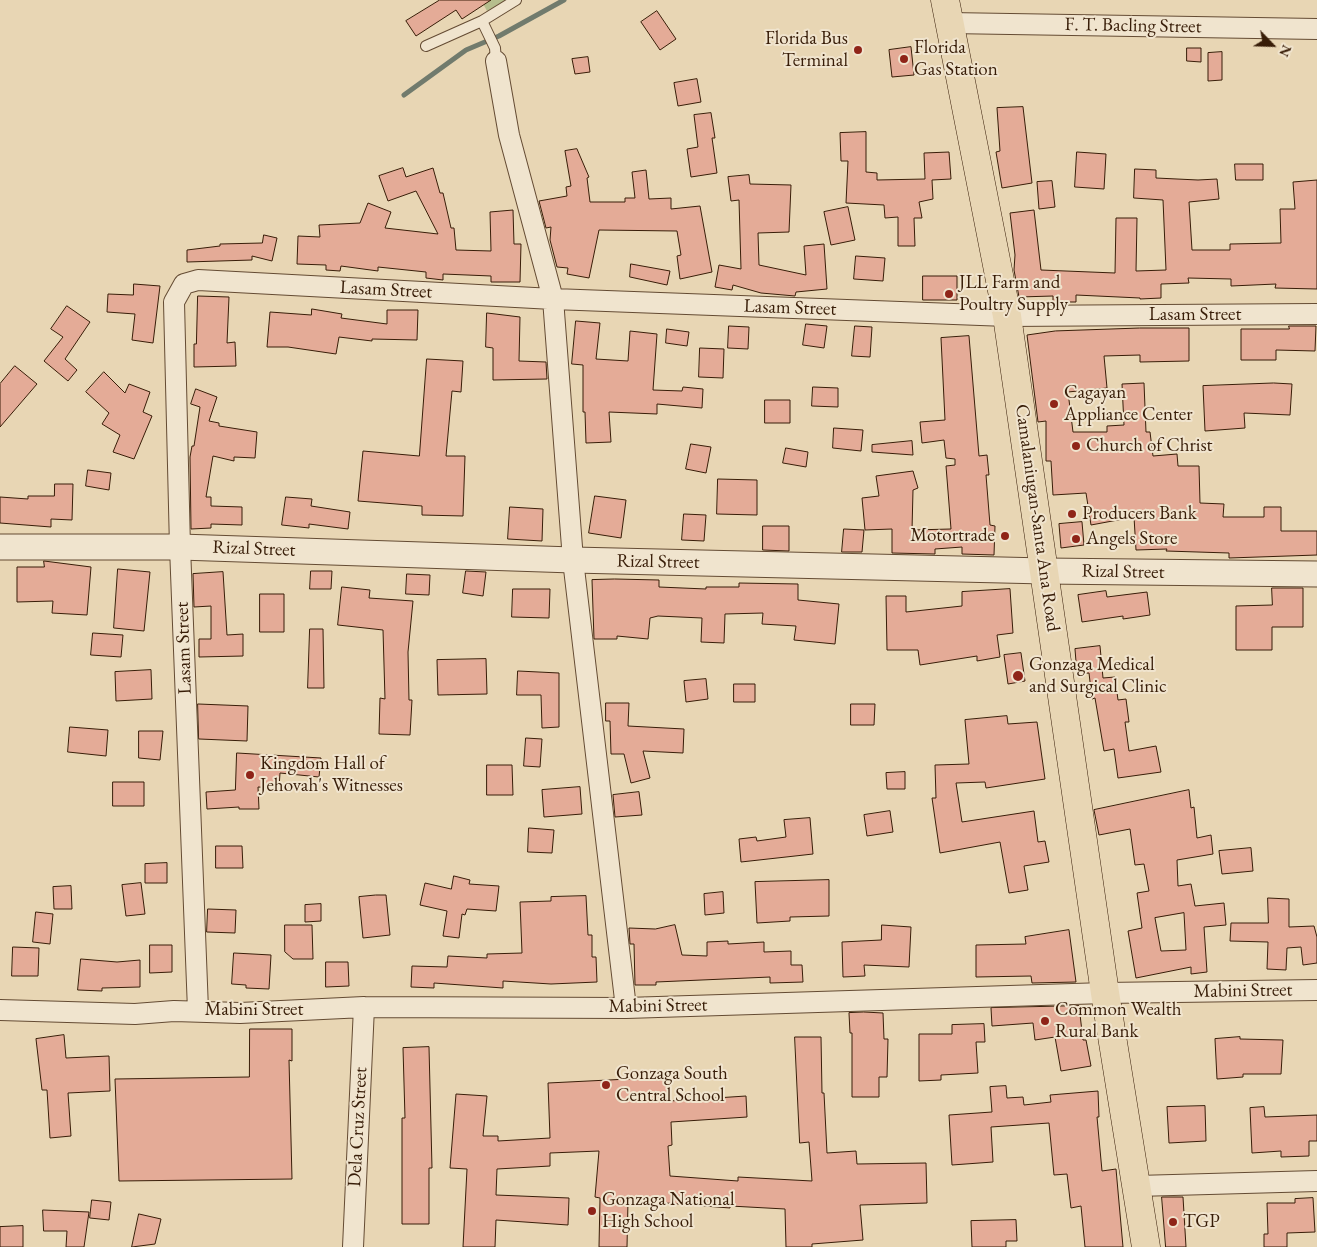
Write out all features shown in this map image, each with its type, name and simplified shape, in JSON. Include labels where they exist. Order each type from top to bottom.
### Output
[{"type":"main road","name":"Camalaniugan-Santa Ana Road","points":[[947,12],[1007,316],[1105,993],[1146,1247]]},
{"type":"street","name":"F. T. Bacling Street","points":[[947,12],[1317,29]]},
{"type":"street","points":[[496,61],[509,135],[553,299],[573,560],[626,1008]]},
{"type":"street","name":"Lasam Street","points":[[198,1010],[180,547],[174,302],[184,284],[198,280],[553,299],[1007,316],[1317,314]]},
{"type":"street","name":"Rizal Street","points":[[0,547],[180,547],[573,560],[1044,572],[1317,574]]},
{"type":"street","name":"Mabini Street","points":[[0,1010],[135,1014],[198,1010],[240,1012],[364,1007],[626,1008],[1105,993],[1317,990]]},
{"type":"street","name":"Dela Cruz Street","points":[[353,1247],[364,1007]]},
{"type":"street","points":[[1137,1186],[1317,1181]]},
{"type":"lane","points":[[426,46],[482,21],[516,0]]},
{"type":"lane","points":[[482,21],[494,48],[496,61]]},
{"type":"green space","points":[[481,0],[506,0],[487,11]]},
{"type":"building","points":[[440,0],[491,0],[462,19],[456,10],[416,36],[406,21]]},
{"type":"building","points":[[657,11],[676,39],[660,50],[641,22]]},
{"type":"building","points":[[911,47],[914,75],[892,77],[889,50]]},
{"type":"building","points":[[1187,48],[1201,48],[1201,62],[1187,61]]},
{"type":"building","points":[[1222,52],[1222,80],[1208,81],[1208,53]]},
{"type":"building","points":[[588,57],[590,72],[575,74],[572,59]]},
{"type":"building","points":[[697,79],[701,102],[678,106],[674,83]]},
{"type":"building","points":[[1023,107],[1032,183],[1002,188],[996,152],[1000,151],[997,108]]},
{"type":"building","points":[[711,113],[717,173],[691,177],[687,149],[698,147],[694,115]]},
{"type":"building","points":[[866,132],[866,172],[877,173],[877,180],[925,179],[924,153],[949,152],[951,179],[932,180],[933,199],[919,202],[922,218],[914,218],[915,246],[898,246],[898,217],[885,218],[884,205],[846,203],[848,161],[841,161],[840,133]]},
{"type":"building","points":[[577,149],[589,177],[587,178],[590,202],[625,202],[625,198],[635,198],[632,172],[646,170],[649,199],[671,198],[671,209],[700,206],[712,272],[680,279],[677,256],[681,255],[677,231],[599,230],[589,278],[567,274],[568,268],[557,267],[550,240],[551,227],[546,228],[539,201],[567,196],[566,187],[571,186],[565,151]]},
{"type":"building","points":[[1077,152],[1106,154],[1104,189],[1075,187]]},
{"type":"building","points":[[1235,164],[1263,164],[1263,180],[1236,180]]},
{"type":"building","points":[[403,168],[406,177],[433,168],[440,193],[443,193],[451,228],[454,228],[456,250],[491,251],[490,212],[513,210],[514,244],[521,244],[520,282],[491,282],[491,276],[443,274],[443,280],[426,278],[426,272],[378,267],[378,271],[341,266],[340,271],[326,270],[326,265],[297,264],[298,236],[320,237],[319,225],[360,223],[368,203],[391,212],[385,228],[438,234],[416,191],[388,201],[379,176]]},
{"type":"building","points":[[1135,169],[1156,170],[1156,178],[1217,179],[1219,199],[1189,202],[1192,250],[1230,250],[1230,244],[1281,243],[1280,209],[1295,209],[1293,182],[1317,180],[1317,289],[1275,288],[1276,284],[1231,286],[1231,279],[1188,278],[1189,283],[1161,284],[1161,298],[1140,299],[1076,295],[1076,302],[1053,302],[1053,296],[1019,297],[1014,270],[1015,255],[1010,213],[1034,210],[1041,270],[1115,273],[1116,218],[1137,218],[1136,271],[1166,270],[1163,200],[1134,198]]},
{"type":"building","points":[[749,175],[750,184],[791,185],[789,232],[758,233],[759,265],[806,275],[804,246],[824,244],[827,289],[796,292],[795,296],[761,293],[733,285],[732,290],[715,287],[719,265],[741,269],[739,200],[731,201],[728,177]]},
{"type":"building","points":[[1052,181],[1055,207],[1039,209],[1037,182]]},
{"type":"building","points":[[848,207],[855,240],[831,245],[824,212]]},
{"type":"building","points":[[264,235],[277,238],[272,261],[252,256],[252,260],[187,262],[187,250],[220,246],[220,244],[262,243]]},
{"type":"building","points":[[856,256],[885,258],[883,281],[854,279]]},
{"type":"building","points":[[631,264],[670,271],[667,285],[630,277]]},
{"type":"building","points":[[923,276],[957,276],[957,300],[923,300]]},
{"type":"building","points":[[134,284],[160,286],[153,343],[132,340],[135,314],[107,312],[108,294],[133,295]]},
{"type":"building","points":[[198,296],[229,297],[227,343],[235,342],[236,366],[194,367]]},
{"type":"building","points":[[67,306],[90,322],[65,359],[77,370],[68,381],[44,361],[63,337],[51,329]]},
{"type":"building","points":[[312,309],[342,314],[341,318],[387,324],[387,310],[418,310],[417,340],[372,339],[372,341],[339,337],[336,354],[288,347],[267,347],[270,312],[311,315]]},
{"type":"building","points":[[487,313],[520,317],[519,361],[546,362],[547,379],[493,380],[493,348],[486,347]]},
{"type":"building","points":[[576,321],[600,323],[596,359],[628,361],[630,331],[657,334],[653,390],[682,391],[683,387],[703,389],[702,408],[657,404],[657,414],[609,412],[611,442],[586,443],[585,412],[583,412],[583,365],[572,364]]},
{"type":"building","points":[[806,324],[827,326],[824,348],[803,345]]},
{"type":"building","points":[[729,326],[749,327],[748,349],[728,348]]},
{"type":"building","points":[[855,326],[872,327],[870,357],[852,356]]},
{"type":"building","points":[[1289,326],[1316,326],[1315,351],[1276,350],[1276,360],[1241,360],[1241,329],[1289,329]]},
{"type":"building","points":[[1189,328],[1189,361],[1140,362],[1140,355],[1104,356],[1107,388],[1068,392],[1073,432],[1107,432],[1107,426],[1124,425],[1122,384],[1144,383],[1146,432],[1150,432],[1153,456],[1177,454],[1178,466],[1199,466],[1200,503],[1224,504],[1223,517],[1264,517],[1264,507],[1281,507],[1281,531],[1317,531],[1317,555],[1229,558],[1229,553],[1166,551],[1167,549],[1136,550],[1134,517],[1091,525],[1086,493],[1053,495],[1051,461],[1046,461],[1046,421],[1038,422],[1027,335],[1055,331]]},
{"type":"building","points":[[667,329],[689,332],[687,346],[666,343]]},
{"type":"building","points":[[969,336],[979,456],[987,455],[989,475],[986,475],[990,525],[995,526],[994,555],[962,554],[962,547],[935,549],[935,554],[892,553],[892,529],[865,530],[862,498],[879,496],[876,476],[913,471],[918,488],[913,490],[912,530],[951,529],[946,466],[955,465],[955,459],[946,458],[944,440],[922,443],[920,422],[945,420],[941,338]]},
{"type":"building","points":[[700,348],[724,349],[723,378],[699,377]]},
{"type":"building","points":[[427,359],[463,361],[461,392],[452,391],[446,456],[465,456],[463,516],[422,515],[422,506],[358,501],[363,451],[419,456]]},
{"type":"building","points":[[15,366],[37,384],[0,427],[0,384]]},
{"type":"building","points":[[104,372],[125,393],[129,384],[150,392],[143,412],[152,416],[134,459],[113,452],[120,435],[102,424],[109,413],[86,392]]},
{"type":"building","points":[[1292,384],[1290,415],[1244,413],[1245,428],[1205,431],[1203,386]]},
{"type":"building","points":[[813,387],[838,388],[838,407],[812,406]]},
{"type":"building","points":[[196,389],[217,397],[209,421],[219,423],[219,426],[257,432],[255,458],[234,457],[234,461],[213,456],[206,497],[211,497],[211,506],[242,507],[242,525],[211,524],[211,528],[191,529],[190,457],[192,446],[194,446],[200,407],[191,404]]},
{"type":"building","points":[[765,400],[790,400],[790,423],[765,423]]},
{"type":"building","points":[[834,428],[863,430],[861,451],[833,448]]},
{"type":"building","points":[[912,441],[913,455],[872,452],[872,445]]},
{"type":"building","points":[[691,444],[711,447],[706,473],[686,469]]},
{"type":"building","points":[[786,448],[808,452],[806,467],[783,463]]},
{"type":"building","points":[[88,470],[111,473],[109,490],[86,486]]},
{"type":"building","points":[[718,479],[757,480],[757,515],[717,514]]},
{"type":"building","points":[[55,484],[73,484],[72,520],[51,519],[51,527],[0,523],[0,497],[28,499],[28,496],[54,496]]},
{"type":"building","points":[[595,496],[626,500],[621,538],[589,533]]},
{"type":"building","points":[[286,497],[312,499],[311,506],[350,512],[348,529],[309,524],[309,528],[282,525]]},
{"type":"building","points":[[510,507],[543,509],[542,541],[508,539]]},
{"type":"building","points":[[684,514],[706,515],[704,541],[682,540]]},
{"type":"building","points":[[1082,522],[1084,545],[1061,548],[1059,524]]},
{"type":"building","points":[[763,526],[789,526],[789,551],[763,550]]},
{"type":"building","points":[[844,529],[864,530],[862,552],[842,552]]},
{"type":"building","points":[[44,561],[91,567],[87,615],[52,613],[53,601],[17,602],[17,567],[44,567]]},
{"type":"building","points":[[118,569],[150,572],[144,631],[114,628]]},
{"type":"building","points":[[311,571],[332,571],[331,589],[310,589]]},
{"type":"building","points":[[466,571],[486,572],[483,596],[463,593]]},
{"type":"building","points":[[223,572],[227,635],[243,634],[243,656],[199,657],[199,639],[211,639],[211,606],[194,607],[193,574]]},
{"type":"building","points":[[407,574],[430,575],[429,595],[406,594]]},
{"type":"building","points":[[592,580],[659,580],[659,587],[706,589],[706,587],[739,587],[739,583],[798,584],[798,600],[839,604],[835,644],[794,640],[796,626],[762,624],[763,613],[725,614],[724,643],[701,642],[702,618],[658,616],[650,618],[648,639],[617,636],[617,639],[594,639]]},
{"type":"building","points":[[342,587],[370,590],[369,598],[413,601],[408,652],[409,700],[412,700],[410,735],[379,734],[380,698],[385,699],[383,630],[338,625]]},
{"type":"building","points":[[1272,588],[1303,588],[1303,627],[1272,627],[1272,650],[1236,650],[1236,606],[1272,605]]},
{"type":"building","points":[[513,589],[550,589],[549,618],[512,617]]},
{"type":"building","points":[[1010,589],[1013,633],[997,635],[1000,657],[977,661],[977,656],[920,665],[918,650],[887,650],[886,596],[906,596],[906,612],[962,606],[962,592]]},
{"type":"building","points":[[1106,591],[1107,597],[1147,592],[1150,615],[1123,619],[1123,616],[1082,622],[1078,595]]},
{"type":"building","points":[[260,594],[284,594],[284,632],[260,632]]},
{"type":"building","points":[[310,629],[323,629],[324,688],[308,688]]},
{"type":"building","points":[[93,633],[123,635],[121,657],[91,655]]},
{"type":"building","points":[[1100,646],[1103,678],[1115,677],[1118,700],[1126,699],[1129,722],[1125,722],[1129,751],[1156,746],[1161,772],[1118,778],[1114,749],[1104,751],[1095,698],[1092,699],[1089,673],[1077,674],[1075,649]]},
{"type":"building","points":[[1021,653],[1025,681],[1008,684],[1004,655]]},
{"type":"building","points":[[486,659],[487,694],[438,695],[437,660]]},
{"type":"building","points":[[151,670],[152,699],[116,701],[115,672]]},
{"type":"building","points":[[518,671],[559,673],[559,727],[542,728],[541,695],[517,695]]},
{"type":"building","points":[[706,679],[708,699],[686,702],[684,681]]},
{"type":"building","points":[[734,684],[755,684],[755,702],[734,702]]},
{"type":"building","points":[[606,703],[629,703],[628,726],[684,729],[683,753],[643,751],[650,778],[631,783],[624,754],[611,754],[610,721],[606,721]]},
{"type":"building","points":[[198,704],[248,706],[247,741],[199,739]]},
{"type":"building","points":[[851,704],[875,704],[874,725],[851,725]]},
{"type":"building","points":[[1007,716],[1008,724],[1037,722],[1045,779],[986,788],[985,782],[956,783],[962,822],[1034,811],[1038,842],[1045,841],[1049,862],[1024,866],[1028,890],[1009,893],[1000,842],[940,853],[932,798],[936,798],[935,765],[969,764],[965,720]]},
{"type":"building","points":[[70,727],[108,730],[106,756],[68,752]]},
{"type":"building","points":[[139,731],[163,731],[160,760],[139,758]]},
{"type":"building","points":[[526,738],[542,739],[540,767],[524,766]]},
{"type":"building","points":[[237,753],[321,758],[319,777],[280,773],[279,788],[258,787],[259,809],[239,809],[239,807],[207,809],[206,792],[235,790]]},
{"type":"building","points":[[487,765],[512,765],[513,795],[487,795]]},
{"type":"building","points":[[905,772],[905,789],[887,789],[886,773]]},
{"type":"building","points":[[113,782],[144,782],[144,806],[113,806]]},
{"type":"building","points":[[580,787],[582,814],[544,817],[542,790]]},
{"type":"building","points":[[1189,790],[1191,808],[1194,807],[1197,838],[1211,835],[1213,854],[1177,860],[1178,886],[1191,884],[1195,906],[1224,903],[1226,925],[1204,927],[1207,972],[1191,974],[1191,967],[1136,978],[1128,931],[1142,928],[1137,893],[1149,891],[1144,864],[1135,865],[1130,829],[1099,835],[1094,810]],"holes":[[[1184,913],[1186,950],[1161,951],[1155,918]]]},
{"type":"building","points":[[639,792],[642,815],[615,817],[613,795]]},
{"type":"building","points":[[890,811],[893,832],[867,836],[864,815]]},
{"type":"building","points":[[810,818],[813,854],[741,862],[739,839],[756,837],[757,841],[786,837],[784,820]]},
{"type":"building","points":[[529,828],[554,830],[552,853],[528,852]]},
{"type":"building","points":[[216,846],[242,846],[243,868],[216,868]]},
{"type":"building","points":[[1251,848],[1253,871],[1222,874],[1219,851]]},
{"type":"building","points":[[167,863],[167,883],[145,883],[145,864]]},
{"type":"building","points":[[454,876],[470,880],[469,884],[499,886],[496,911],[467,909],[465,915],[462,914],[459,938],[443,936],[447,911],[420,905],[425,883],[451,889]]},
{"type":"building","points":[[829,880],[829,916],[790,917],[790,921],[757,923],[755,882]]},
{"type":"building","points":[[141,883],[145,914],[126,916],[122,885]]},
{"type":"building","points":[[71,886],[72,909],[54,909],[53,887]]},
{"type":"building","points":[[723,892],[724,913],[705,915],[704,894]]},
{"type":"building","points":[[386,895],[390,935],[363,938],[359,897]]},
{"type":"building","points":[[586,896],[588,935],[592,935],[592,957],[596,957],[597,982],[551,984],[503,981],[503,988],[434,983],[434,988],[411,987],[412,966],[447,967],[448,956],[487,958],[487,954],[522,953],[520,902],[551,901],[551,897]]},
{"type":"building","points":[[1268,898],[1289,899],[1289,927],[1314,926],[1317,937],[1317,963],[1303,965],[1301,947],[1287,948],[1286,970],[1267,969],[1268,942],[1230,941],[1231,923],[1268,923]]},
{"type":"building","points":[[321,904],[321,921],[305,922],[305,905]]},
{"type":"building","points":[[208,909],[236,910],[235,933],[207,932]]},
{"type":"building","points":[[36,912],[53,914],[50,944],[33,942]]},
{"type":"building","points":[[285,925],[312,925],[313,959],[293,959],[285,952]]},
{"type":"building","points":[[675,925],[682,955],[707,956],[707,942],[728,941],[728,944],[764,942],[764,952],[791,951],[791,965],[802,965],[803,982],[770,983],[770,977],[656,982],[656,985],[635,985],[634,944],[630,944],[629,928],[655,929]]},
{"type":"building","points":[[882,925],[911,927],[909,967],[864,965],[865,976],[843,977],[842,942],[881,940]]},
{"type":"building","points":[[1069,930],[1076,982],[1032,983],[1031,976],[976,977],[976,945],[1026,944],[1025,937]]},
{"type":"building","points":[[150,945],[172,945],[172,972],[150,973]]},
{"type":"building","points":[[13,947],[39,948],[38,976],[12,976]]},
{"type":"building","points":[[234,953],[271,955],[269,989],[246,988],[246,985],[232,984]]},
{"type":"building","points":[[81,959],[117,962],[140,960],[140,987],[102,988],[102,991],[78,990]]},
{"type":"building","points":[[326,962],[348,962],[349,986],[326,987]]},
{"type":"building","points":[[1079,1006],[1083,1040],[1086,1040],[1091,1066],[1061,1071],[1055,1037],[1035,1040],[1033,1023],[992,1026],[991,1008]]},
{"type":"building","points":[[849,1013],[883,1013],[884,1039],[888,1039],[887,1077],[879,1077],[879,1097],[852,1097],[852,1033],[850,1033]]},
{"type":"building","points":[[984,1024],[985,1042],[976,1042],[978,1073],[941,1075],[941,1080],[919,1081],[919,1034],[952,1034],[952,1025]]},
{"type":"building","points":[[250,1029],[292,1029],[292,1061],[289,1060],[292,1179],[119,1181],[115,1079],[249,1077]]},
{"type":"building","points":[[64,1035],[66,1058],[109,1056],[110,1091],[68,1093],[71,1136],[50,1138],[47,1090],[42,1090],[36,1039]]},
{"type":"building","points":[[795,1037],[821,1037],[822,1093],[824,1093],[827,1153],[856,1151],[857,1164],[926,1163],[927,1203],[860,1205],[863,1240],[812,1244],[812,1247],[786,1247],[785,1209],[730,1206],[730,1208],[628,1200],[627,1247],[599,1247],[600,1198],[595,1197],[599,1151],[550,1153],[550,1166],[497,1169],[496,1195],[569,1198],[568,1225],[496,1220],[495,1247],[463,1247],[467,1169],[450,1168],[456,1094],[487,1096],[483,1136],[498,1136],[498,1141],[550,1138],[548,1083],[669,1077],[670,1101],[746,1096],[747,1117],[671,1122],[672,1145],[668,1146],[670,1176],[738,1181],[738,1177],[812,1181],[809,1142],[800,1143]]},
{"type":"building","points":[[1240,1037],[1240,1039],[1283,1040],[1281,1074],[1243,1074],[1243,1077],[1217,1079],[1215,1039]]},
{"type":"building","points":[[429,1047],[432,1168],[429,1168],[429,1224],[402,1224],[402,1118],[405,1118],[403,1048]]},
{"type":"building","points":[[1006,1086],[1007,1098],[1023,1097],[1024,1105],[1051,1102],[1050,1095],[1098,1091],[1099,1117],[1097,1117],[1102,1171],[1116,1169],[1123,1247],[1085,1247],[1081,1206],[1071,1208],[1067,1174],[1054,1175],[1049,1123],[991,1127],[993,1162],[952,1165],[949,1115],[992,1112],[990,1087]]},
{"type":"building","points":[[1205,1106],[1206,1141],[1169,1143],[1167,1107]]},
{"type":"building","points":[[1264,1107],[1265,1117],[1317,1115],[1317,1141],[1309,1141],[1309,1156],[1281,1157],[1281,1151],[1252,1153],[1250,1108]]},
{"type":"building","points":[[1162,1197],[1183,1197],[1186,1247],[1166,1247]]},
{"type":"building","points":[[1313,1198],[1315,1232],[1287,1233],[1287,1247],[1264,1247],[1264,1234],[1268,1234],[1267,1203],[1295,1203],[1295,1199]]},
{"type":"building","points":[[92,1200],[111,1202],[109,1220],[90,1218]]},
{"type":"building","points":[[43,1210],[89,1212],[84,1247],[66,1247],[67,1231],[44,1231]]},
{"type":"building","points":[[139,1214],[161,1219],[155,1244],[132,1247]]},
{"type":"building","points":[[1016,1220],[1017,1241],[1006,1241],[1006,1247],[972,1247],[971,1221]]},
{"type":"building","points":[[23,1226],[23,1247],[0,1247],[0,1227]]},
{"type":"waterway","points":[[404,95],[466,50],[499,36],[564,0]]},
{"type":"place","name":"Florida Bus Terminal","points":[[858,50]]},
{"type":"place","name":"Florida Gas Station","points":[[904,59]]},
{"type":"place","name":"JLL Farm and Poultry Supply","points":[[949,294]]},
{"type":"place","name":"Cagayan Appliance Center","points":[[1054,404]]},
{"type":"place","name":"Church of Christ","points":[[1076,446]]},
{"type":"place","name":"Producers Bank","points":[[1072,514]]},
{"type":"place","name":"Motortrade","points":[[1005,536]]},
{"type":"place","name":"Angels Store","points":[[1076,539]]},
{"type":"place","name":"Gonzaga Medical and Surgical Clinic","points":[[1018,676]]},
{"type":"place","name":"Kingdom Hall of Jehovah's Witnesses","points":[[250,775]]},
{"type":"place","name":"Common Wealth Rural Bank","points":[[1045,1021]]},
{"type":"place","name":"Gonzaga South Central School","points":[[606,1085]]},
{"type":"place","name":"Gonzaga National High School","points":[[592,1211]]},
{"type":"place","name":"TGP","points":[[1173,1222]]}]
